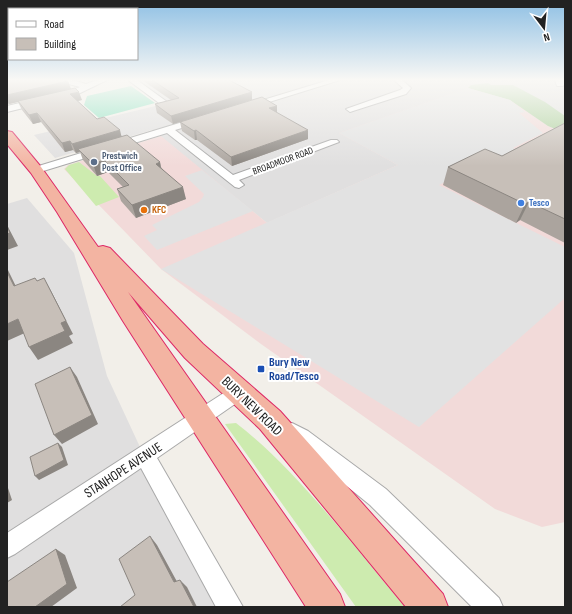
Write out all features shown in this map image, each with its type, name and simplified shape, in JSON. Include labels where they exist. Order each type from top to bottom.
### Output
[{"type":"highway","name":"BURY NEW ROAD","points":[[7,135],[36,170],[66,212],[131,315],[327,607]]},
{"type":"highway","name":"BURY NEW ROAD","points":[[66,212],[194,351],[270,420],[430,607]]},
{"type":"street","points":[[236,110],[240,109]]},
{"type":"street","points":[[348,109],[359,114]]},
{"type":"street","points":[[36,170],[206,118]]},
{"type":"street","name":"BROADMOOR ROAD","points":[[168,129],[236,182],[323,149],[334,142]]},
{"type":"street","name":"STANHOPE AVENUE","points":[[7,546],[145,456],[239,392]]},
{"type":"street","points":[[270,420],[301,437],[378,497],[490,607]]},
{"type":"street","points":[[145,456],[230,607]]},
{"type":"shaded area","points":[[144,109],[565,109],[565,133],[548,126],[340,133],[398,165],[267,223],[152,130],[55,158],[34,135]]},
{"type":"shaded area","points":[[409,109],[523,109],[548,126],[565,133],[565,522],[542,527],[495,509],[261,344],[161,269],[64,169],[68,165],[161,136],[267,223],[398,165],[339,133]]},
{"type":"shaded area","points":[[409,109],[521,109],[525,112],[519,113],[543,133],[513,148],[522,152],[481,164],[439,185],[565,247],[565,298],[419,427],[161,269],[398,165],[339,133]]},
{"type":"shaded area","points":[[202,170],[253,211],[157,250],[144,236],[157,230],[152,225],[199,202],[204,194],[185,176]]},
{"type":"shaded area","points":[[27,198],[74,253],[107,376],[192,559],[218,607],[7,607],[7,204]]},
{"type":"green space","points":[[88,109],[134,109],[99,118]]},
{"type":"green space","points":[[523,109],[555,109],[565,116],[565,133],[548,126]]},
{"type":"green space","points":[[79,162],[97,176],[100,176],[119,197],[96,206],[65,169],[69,165]]},
{"type":"green space","points":[[236,423],[259,442],[303,486],[325,510],[405,607],[356,607],[225,424]]},
{"type":"building","points":[[24,109],[86,109],[97,119],[104,117],[120,130],[72,144],[70,141],[62,143],[37,113],[29,115]]},
{"type":"building","points":[[161,109],[196,109],[171,116]]},
{"type":"building","points":[[224,109],[270,109],[308,130],[231,157],[196,130],[194,131],[180,122]]},
{"type":"building","name":"Tesco","points":[[565,123],[565,219],[529,202],[525,204],[448,167],[485,149],[502,156]]},
{"type":"building","points":[[127,135],[160,162],[156,164],[183,187],[132,205],[117,189],[129,185],[104,160],[93,164],[78,149]]},
{"type":"building","points":[[7,226],[10,233],[7,234]]},
{"type":"building","points":[[7,272],[14,286],[35,278],[37,281],[44,278],[66,321],[61,323],[65,331],[29,347],[18,319],[7,324]]},
{"type":"building","points":[[70,367],[92,415],[54,435],[35,384]]},
{"type":"building","points":[[58,443],[64,460],[35,476],[30,457]]},
{"type":"building","points":[[150,536],[174,582],[180,580],[194,607],[120,607],[135,595],[119,559]]},
{"type":"building","points":[[56,549],[67,584],[35,607],[7,607],[7,582]]},
{"type":"place","name":"Prestwich Post Office","points":[[94,162]]},
{"type":"place","name":"Tesco","points":[[521,203]]},
{"type":"place","name":"KFC","points":[[144,210]]},
{"type":"place","name":"Bury New Road/Tesco","points":[[261,369]]}]
